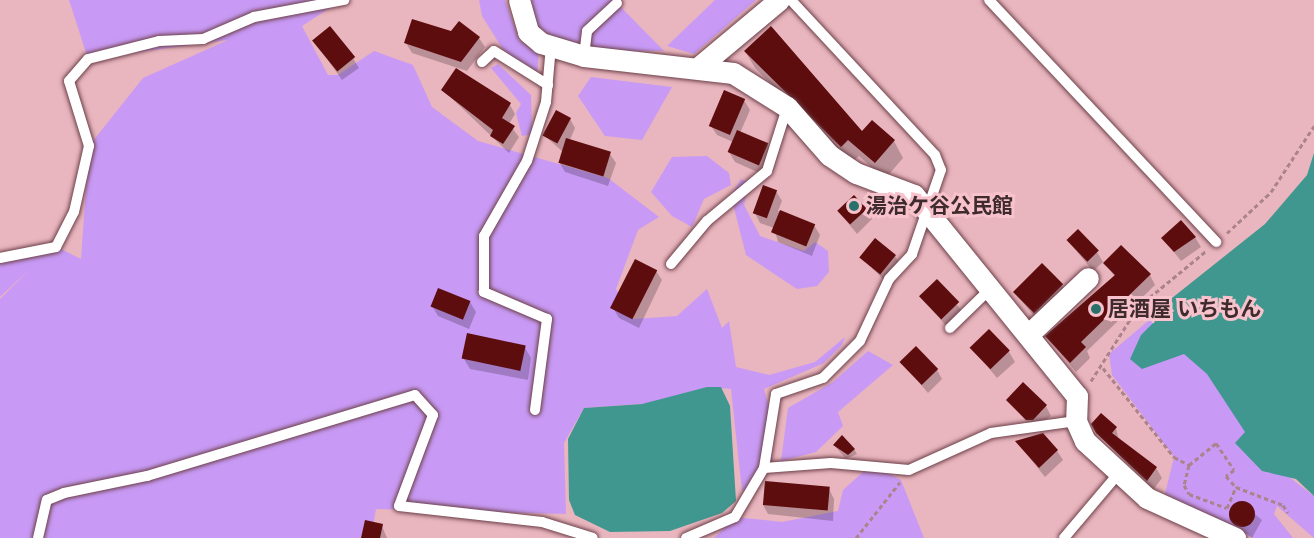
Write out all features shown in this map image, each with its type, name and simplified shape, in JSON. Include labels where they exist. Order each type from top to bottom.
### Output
[{"type":"street","points":[[519,0],[528,32],[551,46],[584,56],[700,66],[733,73],[787,107],[829,154],[856,173],[914,195],[930,211],[992,287],[1077,396],[1076,422],[1085,441],[1147,498],[1235,538]]},
{"type":"street","points":[[700,66],[779,0]]},
{"type":"street","points":[[1029,334],[1088,278]]},
{"type":"lane","points":[[0,258],[56,247],[74,212],[89,146],[69,81],[88,59],[159,41],[203,39],[254,17],[344,0]]},
{"type":"lane","points":[[686,538],[735,517],[764,468],[776,394],[823,378],[860,341],[889,279],[912,254],[930,211],[941,170],[935,155],[791,0]]},
{"type":"lane","points":[[989,0],[1216,242]]},
{"type":"lane","points":[[584,56],[586,31],[617,3]]},
{"type":"lane","points":[[535,410],[547,319],[484,292],[484,236],[527,161],[548,85],[551,46]]},
{"type":"lane","points":[[482,62],[494,51],[548,85]]},
{"type":"lane","points":[[671,264],[707,221],[767,171],[787,107]]},
{"type":"lane","points":[[950,328],[992,287]]},
{"type":"lane","points":[[38,538],[47,500],[64,493],[147,476],[415,395],[433,415],[399,506],[542,522],[594,538]]},
{"type":"lane","points":[[764,468],[831,463],[909,470],[990,433],[1076,422]]},
{"type":"lane","points":[[1064,538],[1119,473]]},
{"type":"path","points":[[1103,368],[1174,457],[1189,465]]},
{"type":"path","points":[[1236,487],[1227,508],[1189,494],[1184,485],[1189,465],[1216,443],[1234,470],[1226,476],[1236,487],[1283,505],[1288,513]]},
{"type":"path","points":[[856,538],[902,480]]},
{"type":"shaded area","points":[[69,0],[342,0],[302,26],[328,75],[338,75],[374,51],[413,65],[432,107],[478,141],[608,178],[659,217],[638,230],[616,289],[633,319],[677,316],[707,289],[722,328],[729,321],[736,367],[769,375],[815,362],[845,337],[842,345],[824,363],[764,389],[772,416],[772,459],[751,490],[742,491],[731,389],[708,387],[695,400],[584,408],[564,443],[566,514],[376,509],[371,538],[0,538],[0,299],[29,270],[0,297],[0,257],[53,245],[81,259],[89,146],[143,78],[228,40],[88,59]]},
{"type":"shaded area","points":[[479,0],[505,0],[519,40],[539,52],[537,74],[518,66],[502,48],[482,16]]},
{"type":"shaded area","points":[[532,0],[614,0],[664,51],[566,51],[535,23]]},
{"type":"shaded area","points":[[715,0],[756,0],[694,54],[667,46]]},
{"type":"shaded area","points":[[498,64],[531,95],[532,134],[522,136],[516,113],[521,104],[491,68]]},
{"type":"shaded area","points":[[591,77],[672,87],[642,140],[605,136],[578,96]]},
{"type":"shaded area","points":[[707,156],[729,173],[731,185],[704,199],[692,227],[672,216],[651,192],[672,157]]},
{"type":"shaded area","points":[[741,179],[749,183],[744,205],[760,236],[804,251],[815,242],[828,251],[829,272],[817,286],[797,289],[746,255],[731,196]]},
{"type":"shaded area","points":[[1167,305],[1276,467],[1314,496],[1314,538],[1277,506],[1274,514],[1293,538],[1253,538],[1165,494],[1174,457],[1112,375],[1109,354]]},
{"type":"shaded area","points":[[868,351],[893,365],[838,412],[843,426],[816,452],[781,461],[788,408],[833,382]]},
{"type":"shaded area","points":[[872,464],[901,480],[924,538],[714,538],[735,517],[782,522],[838,511],[843,490]]},
{"type":"water","points":[[1314,153],[1314,496],[1296,479],[1262,471],[1235,443],[1245,432],[1207,374],[1184,354],[1142,369],[1130,359],[1141,335],[1155,321],[1157,310],[1265,224],[1307,175]]},
{"type":"water","points":[[707,387],[721,387],[730,406],[736,501],[722,513],[670,531],[610,532],[575,515],[569,500],[568,439],[584,408],[642,404]]},
{"type":"building","points":[[412,19],[451,31],[459,21],[480,37],[461,62],[404,43]]},
{"type":"building","points":[[330,26],[355,57],[337,72],[312,40]]},
{"type":"building","points":[[771,26],[862,131],[872,120],[895,140],[875,163],[848,140],[841,147],[744,51]]},
{"type":"building","points":[[456,68],[511,103],[502,118],[515,126],[503,144],[490,136],[493,130],[441,90]]},
{"type":"building","points":[[724,90],[745,99],[730,135],[709,126]]},
{"type":"building","points":[[556,110],[571,118],[557,144],[542,136]]},
{"type":"building","points":[[737,130],[768,143],[759,165],[728,152]]},
{"type":"building","points":[[566,138],[611,152],[603,177],[558,163]]},
{"type":"building","points":[[763,185],[777,190],[767,218],[753,213]]},
{"type":"building","name":"湯治ケ谷公民館","points":[[854,195],[867,209],[850,225],[837,211]]},
{"type":"building","points":[[780,210],[815,224],[806,246],[771,232]]},
{"type":"building","points":[[1181,220],[1196,237],[1174,252],[1161,238]]},
{"type":"building","points":[[1078,229],[1099,251],[1087,262],[1066,240]]},
{"type":"building","points":[[875,238],[896,255],[880,274],[859,257]]},
{"type":"building","points":[[1121,245],[1151,274],[1081,342],[1086,347],[1070,363],[1045,336],[1115,275],[1103,263]]},
{"type":"building","points":[[635,259],[657,270],[632,319],[610,308]]},
{"type":"building","points":[[1042,263],[1063,284],[1034,313],[1013,292]]},
{"type":"building","points":[[937,279],[959,302],[941,319],[919,296]]},
{"type":"building","points":[[438,288],[470,301],[463,320],[431,307]]},
{"type":"building","points":[[989,329],[1010,351],[990,369],[970,348]]},
{"type":"building","points":[[467,333],[526,345],[520,371],[462,358]]},
{"type":"building","points":[[916,346],[938,369],[922,385],[899,362]]},
{"type":"building","points":[[1023,382],[1047,405],[1033,420],[1026,420],[1006,400]]},
{"type":"building","points":[[1101,413],[1117,427],[1112,433],[1157,467],[1147,481],[1096,433],[1091,424]]},
{"type":"building","points":[[1043,433],[1058,450],[1039,468],[1015,441]]},
{"type":"building","points":[[842,435],[855,449],[848,455],[833,445]]},
{"type":"building","points":[[765,481],[830,487],[828,511],[763,505]]},
{"type":"building","points":[[1242,501],[1251,505],[1255,514],[1251,523],[1242,527],[1233,523],[1229,514],[1233,505]]},
{"type":"building","points":[[365,520],[383,524],[380,538],[361,538]]},
{"type":"place","name":"湯治ケ谷公民館","points":[[854,206]]},
{"type":"place","name":"居酒屋 いちもん","points":[[1096,309]]}]
